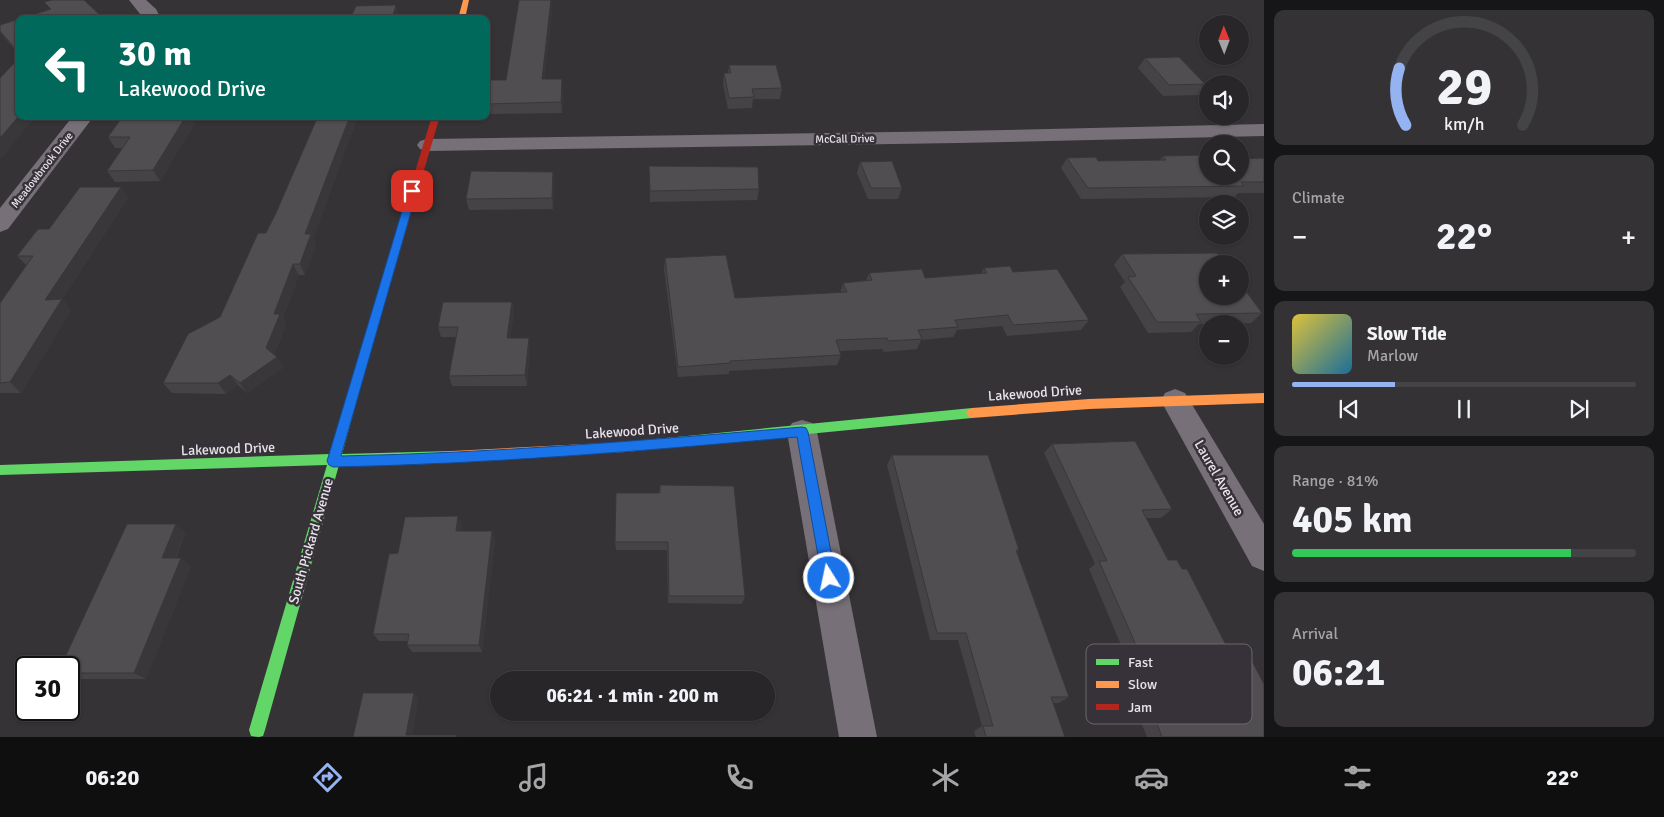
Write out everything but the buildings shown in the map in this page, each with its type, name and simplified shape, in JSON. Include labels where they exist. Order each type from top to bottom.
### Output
[{"type":"street","points":[[138,0],[151,15]]},
{"type":"street","points":[[462,15],[466,0]]},
{"type":"street","name":"Meadowbrook Drive","points":[[0,224],[81,120]]},
{"type":"street","name":"South Pickard Avenue","points":[[256,734],[333,461],[435,120]]},
{"type":"street","name":"McCall Drive","points":[[426,145],[958,137],[1264,130]]},
{"type":"street","name":"Lakewood Drive","points":[[0,470],[394,460],[625,447],[802,432],[984,412],[1098,404],[1264,398]]},
{"type":"street","name":"Laurel Avenue","points":[[1175,401],[1264,555]]},
{"type":"street","points":[[802,432],[858,737]]},
{"type":"traffic: fast","points":[[257,730],[369,339]]},
{"type":"traffic: fast","points":[[625,447],[972,413]]},
{"type":"traffic: fast","points":[[0,470],[452,456]]},
{"type":"traffic: slow","points":[[462,15],[466,0]]},
{"type":"traffic: slow","points":[[972,413],[1089,404],[1264,398]]},
{"type":"traffic: slow","points":[[452,456],[625,447]]},
{"type":"traffic: jam","points":[[369,339],[435,120]]},
{"type":"route","points":[[412,191],[333,461],[394,460],[625,447],[802,432],[829,578]]}]
